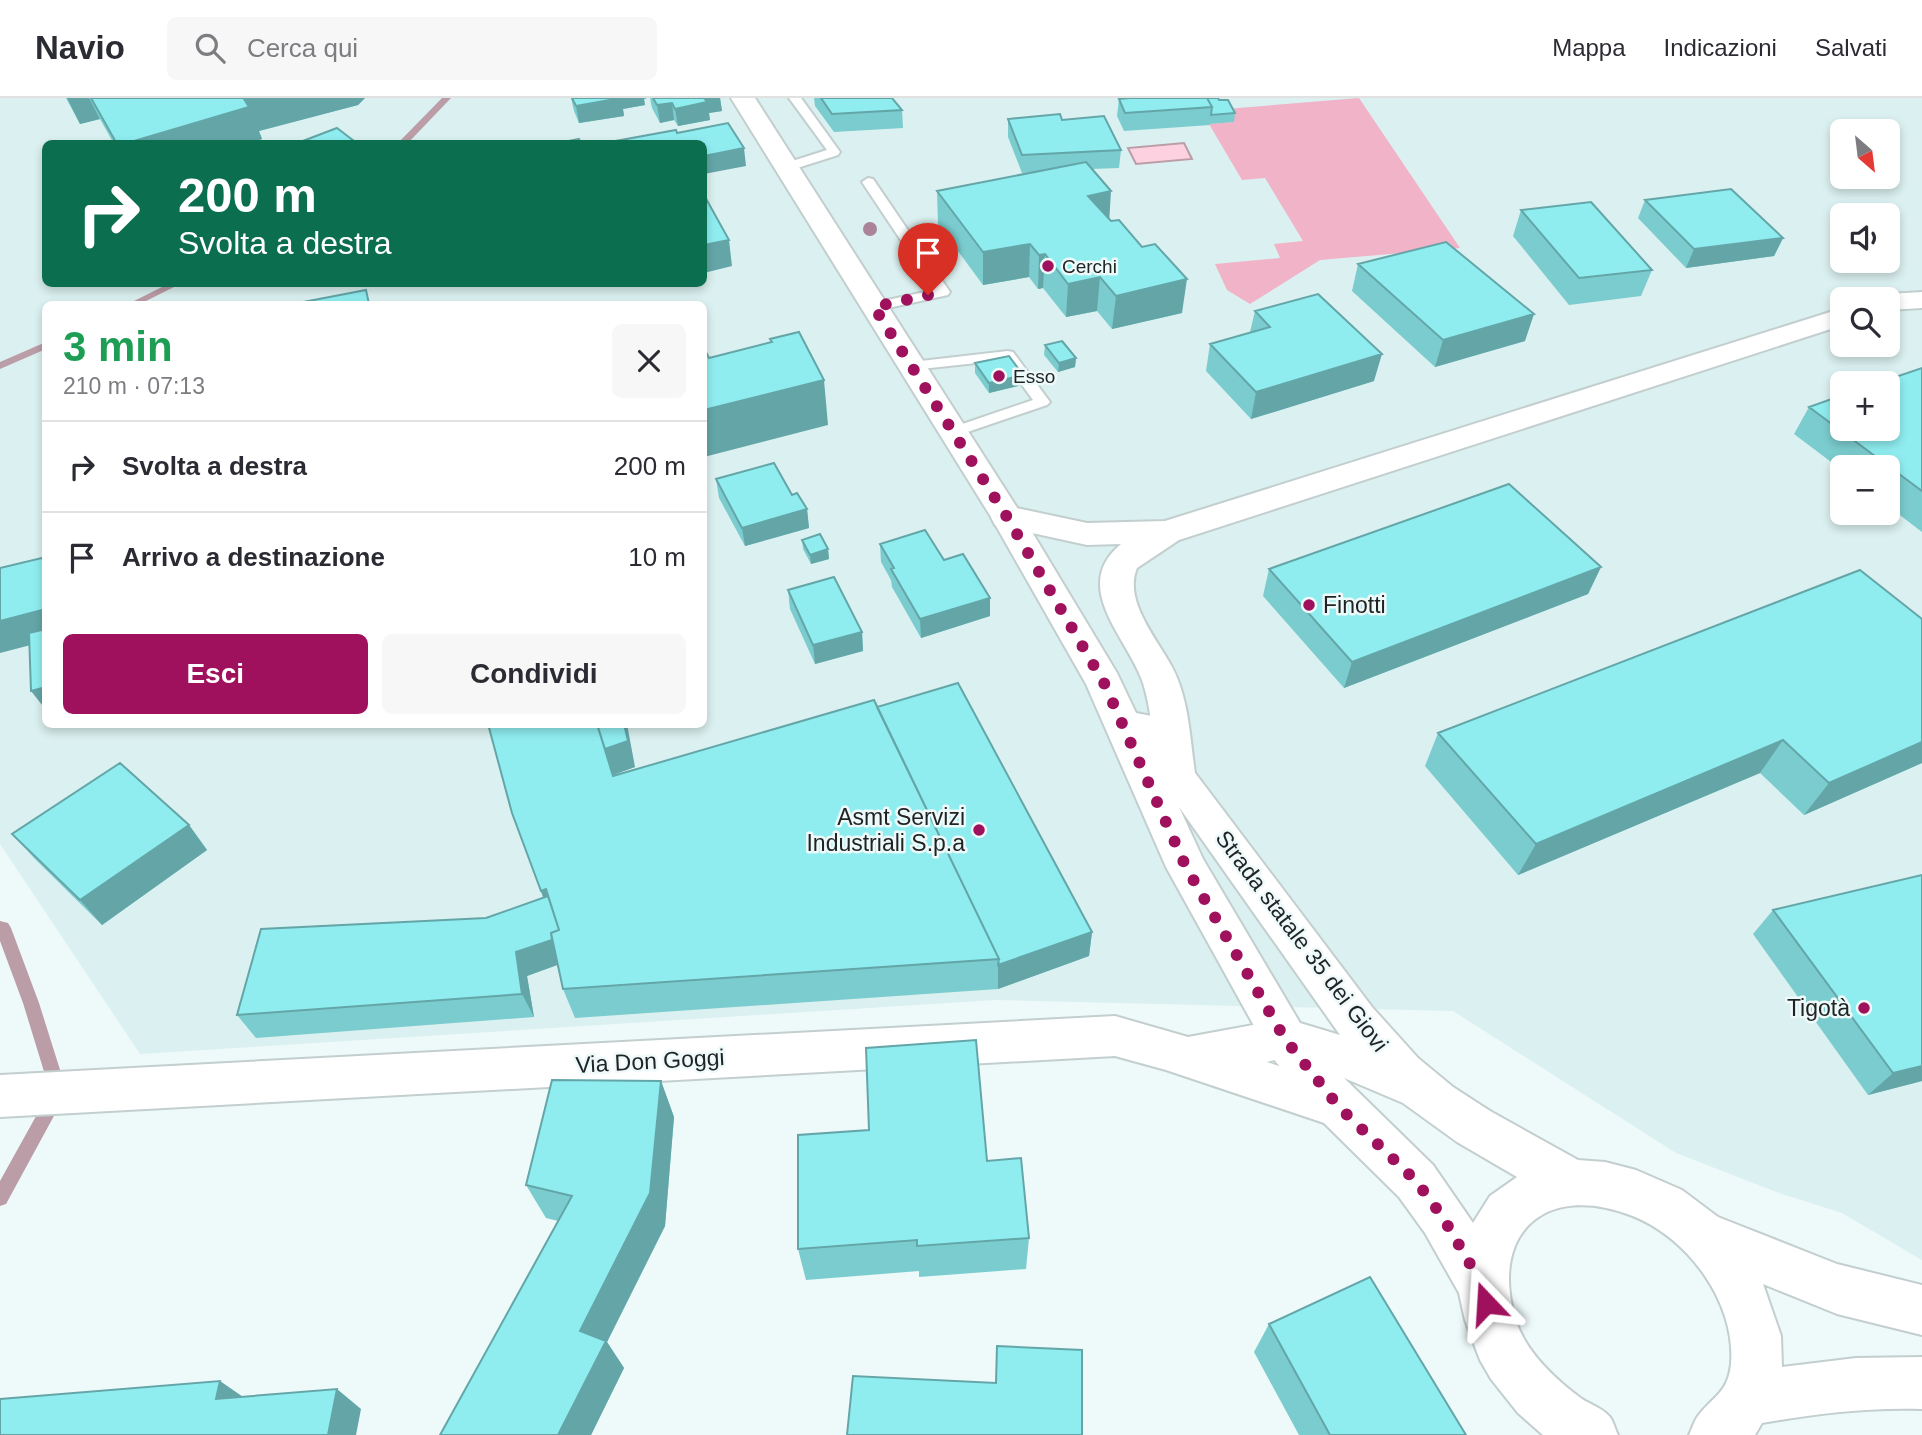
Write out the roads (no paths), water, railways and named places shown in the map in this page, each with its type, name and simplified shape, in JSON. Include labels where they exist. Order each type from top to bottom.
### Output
[{"type":"main road","name":"Strada statale 35 dei Giovi","points":[[743,98],[1007,517],[1104,683],[1186,867],[1285,1039],[1339,1107],[1416,1181],[1442,1216],[1483,1286]]},
{"type":"main road","points":[[1900,302],[1922,300]]},
{"type":"main road","points":[[1177,773],[1160,678],[1123,610],[1116,578],[1121,565],[1133,552],[1167,532],[1830,320]]},
{"type":"main road","points":[[1007,517],[1087,534],[1167,532]]},
{"type":"main road","name":"Strada statale 35 dei Giovi","points":[[1104,683],[1177,773],[1356,1021],[1418,1088],[1451,1112],[1571,1182]]},
{"type":"main road","name":"Via Don Goggi","points":[[1,1096],[1115,1036],[1339,1107]]},
{"type":"main road","points":[[1285,1039],[1330,1051],[1418,1088]]},
{"type":"main road","name":"Via Don Goggi","points":[[1187,1057],[1285,1039]]},
{"type":"main road","points":[[1574,1429],[1528,1388],[1504,1355],[1489,1321],[1483,1286],[1485,1253],[1497,1226],[1516,1204],[1532,1194],[1541,1189],[1571,1182],[1604,1184],[1638,1193],[1671,1211],[1702,1235],[1726,1264],[1745,1298],[1756,1333],[1757,1368],[1732,1424]]},
{"type":"main road","points":[[1702,1235],[1837,1289],[1922,1310]]},
{"type":"main road","points":[[1732,1424],[1836,1385],[1891,1381],[1922,1383]]},
{"type":"lane","points":[[787,167],[834,152],[795,98]]},
{"type":"lane","points":[[868,182],[943,292],[874,307]]},
{"type":"lane","points":[[912,366],[1008,355],[1042,402],[953,432]]},
{"type":"waterway","points":[[405,140],[447,98]]},
{"type":"waterway","points":[[139,301],[169,287]]},
{"type":"waterway","points":[[0,366],[42,347]]},
{"type":"waterway","points":[[0,927],[3,928],[31,1003],[59,1092],[0,1198]]},
{"type":"place","name":"Cerchi","points":[[1048,266]]},
{"type":"place","name":"Esso","points":[[999,376]]},
{"type":"place","name":"Finotti","points":[[1309,605]]},
{"type":"place","name":"Asmt Servizi Industriali S.p.a","points":[[979,830]]},
{"type":"place","name":"Tigotà","points":[[1864,1008]]}]
